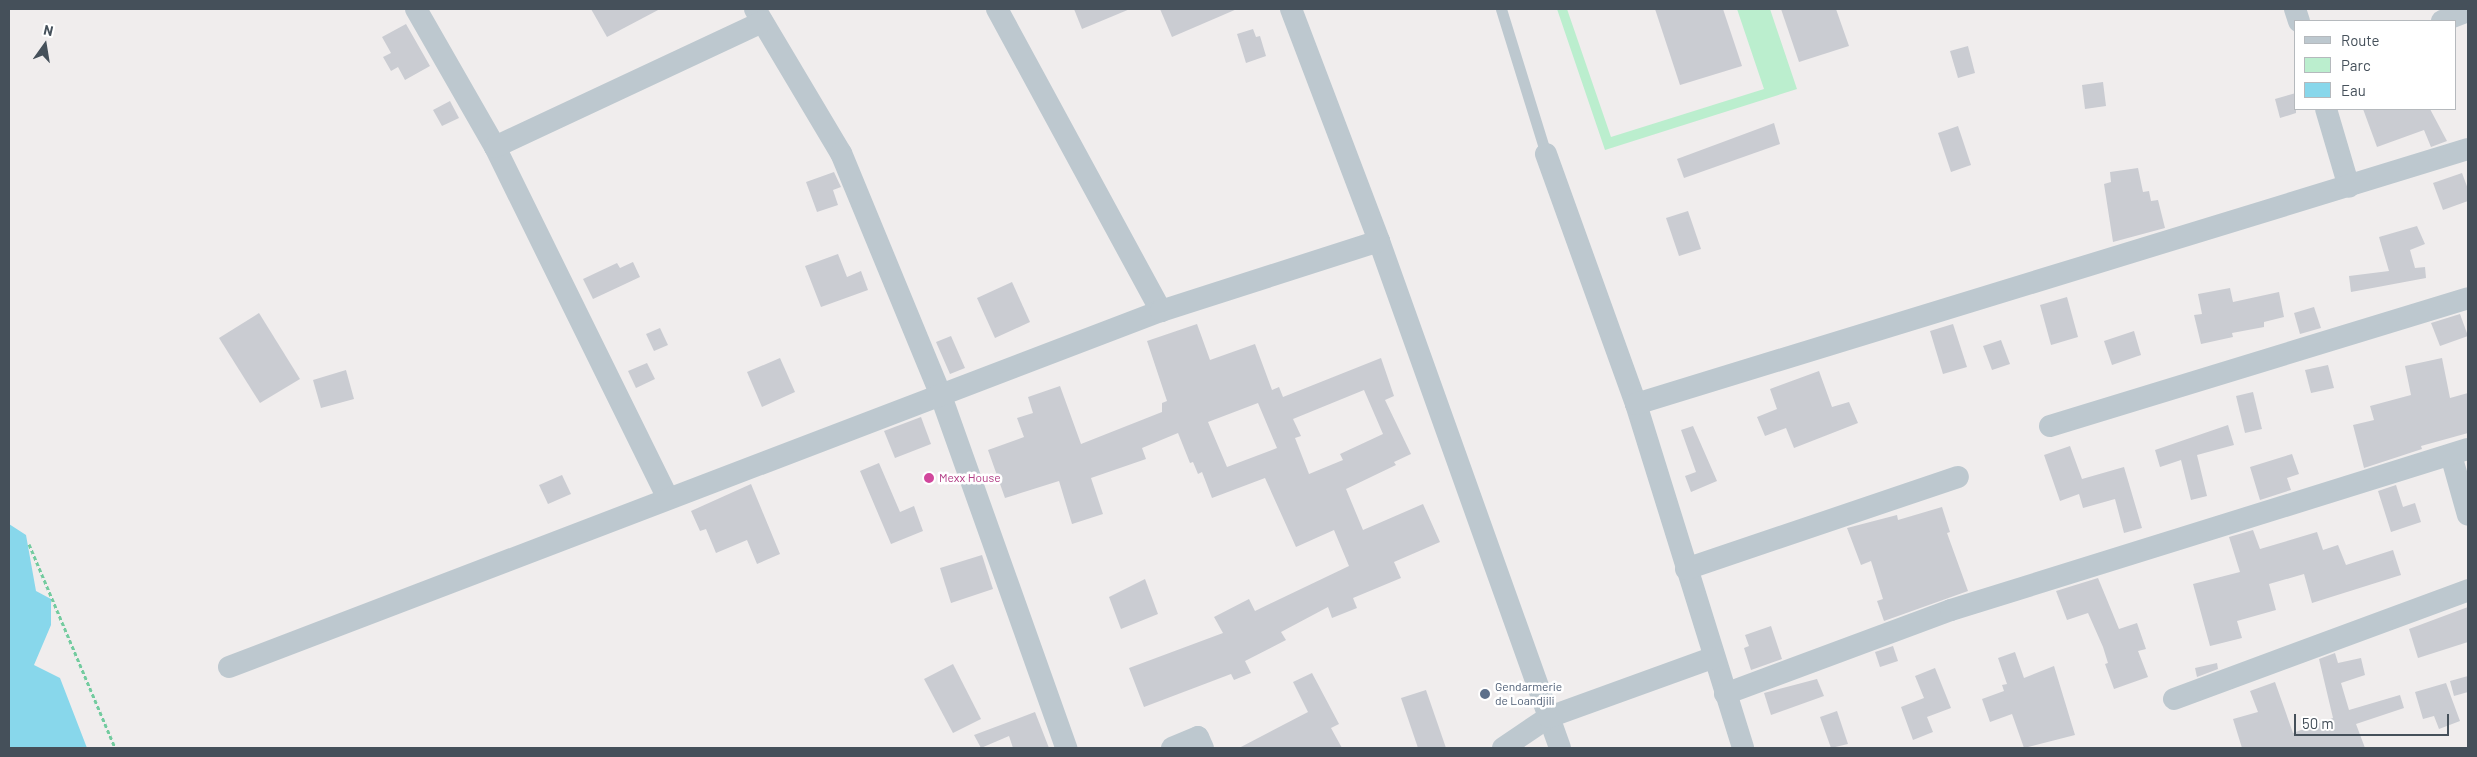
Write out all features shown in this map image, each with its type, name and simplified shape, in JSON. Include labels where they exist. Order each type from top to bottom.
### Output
[{"type":"street","points":[[416,9],[495,147],[668,500]]},
{"type":"street","points":[[996,9],[1160,311]]},
{"type":"street","points":[[1291,9],[1379,241],[1560,748]]},
{"type":"street","points":[[2445,20],[2468,11]]},
{"type":"street","points":[[495,147],[759,15],[841,153],[940,396],[1066,748]]},
{"type":"street","points":[[2326,110],[2349,187]]},
{"type":"street","points":[[1636,404],[2468,149]]},
{"type":"street","points":[[1546,154],[1636,404],[1712,658],[1743,748]]},
{"type":"street","points":[[229,667],[1160,311],[1379,241]]},
{"type":"street","points":[[2050,426],[2468,298]]},
{"type":"street","points":[[1725,694],[1951,610],[2460,452],[2468,515]]},
{"type":"street","points":[[1686,569],[1958,477]]},
{"type":"street","points":[[2174,698],[2468,590]]},
{"type":"street","points":[[1502,748],[1549,717],[1712,658]]},
{"type":"street","points":[[1172,748],[1198,737],[1203,748]]},
{"type":"lane","points":[[1501,9],[1546,154]]},
{"type":"path","points":[[29,544],[115,748]]},
{"type":"green space","points":[[1557,9],[1567,9],[1611,137],[1764,89],[1737,9],[1770,9],[1797,89],[1605,150]]},
{"type":"water","points":[[9,524],[26,535],[36,591],[51,599],[51,625],[34,665],[60,678],[87,748],[9,748]]},
{"type":"building","points":[[591,9],[660,9],[607,37]]},
{"type":"building","points":[[1074,9],[1130,9],[1082,29]]},
{"type":"building","points":[[1160,9],[1237,9],[1172,37]]},
{"type":"building","points":[[1655,9],[1723,9],[1742,66],[1680,85]]},
{"type":"building","points":[[1781,9],[1836,9],[1849,46],[1799,62]]},
{"type":"building","points":[[406,24],[430,66],[405,80],[398,67],[391,71],[383,57],[391,53],[382,37]]},
{"type":"building","points":[[1253,29],[1256,37],[1260,36],[1266,56],[1246,63],[1237,34]]},
{"type":"building","points":[[1968,46],[1975,73],[1958,78],[1950,51]]},
{"type":"building","points":[[2103,82],[2106,106],[2085,109],[2082,85]]},
{"type":"building","points":[[2294,94],[2294,110],[2296,110],[2296,113],[2280,118],[2275,99]]},
{"type":"building","points":[[450,101],[459,118],[442,126],[433,110]]},
{"type":"building","points":[[2363,110],[2431,110],[2447,141],[2431,147],[2424,130],[2377,147]]},
{"type":"building","points":[[1774,123],[1780,144],[1684,178],[1677,159]]},
{"type":"building","points":[[1958,126],[1971,165],[1951,172],[1938,133]]},
{"type":"building","points":[[2138,168],[2143,192],[2149,191],[2151,201],[2158,200],[2165,228],[2113,242],[2104,184],[2111,182],[2110,172]]},
{"type":"building","points":[[834,172],[841,187],[833,190],[838,205],[817,212],[806,182]]},
{"type":"building","points":[[2462,173],[2468,189],[2468,201],[2443,210],[2433,183]]},
{"type":"building","points":[[1688,211],[1701,249],[1679,256],[1666,218]]},
{"type":"building","points":[[2417,226],[2425,244],[2410,250],[2415,268],[2425,267],[2426,278],[2351,292],[2349,276],[2389,271],[2379,237]]},
{"type":"building","points":[[838,254],[847,277],[861,271],[868,290],[821,307],[805,266]]},
{"type":"building","points":[[633,262],[640,277],[593,299],[583,279],[617,263],[620,268]]},
{"type":"building","points":[[1012,282],[1030,322],[995,338],[977,298]]},
{"type":"building","points":[[2230,288],[2233,302],[2279,292],[2284,317],[2264,322],[2264,327],[2232,333],[2233,337],[2201,344],[2194,315],[2202,314],[2198,294]]},
{"type":"building","points":[[2067,297],[2078,337],[2051,345],[2040,305]]},
{"type":"building","points":[[2314,307],[2321,328],[2300,334],[2294,313]]},
{"type":"building","points":[[259,313],[300,379],[260,403],[219,338]]},
{"type":"building","points":[[2460,314],[2468,336],[2440,346],[2431,323]]},
{"type":"building","points":[[1197,324],[1210,360],[1255,344],[1272,390],[1279,387],[1283,397],[1381,358],[1394,396],[1385,400],[1411,454],[1394,462],[1396,465],[1346,489],[1363,530],[1423,504],[1440,542],[1394,562],[1401,578],[1353,598],[1357,608],[1332,618],[1328,607],[1281,632],[1286,640],[1245,661],[1251,673],[1234,680],[1231,674],[1144,707],[1129,668],[1223,633],[1214,617],[1249,599],[1255,611],[1349,566],[1334,530],[1296,547],[1265,478],[1212,498],[1202,472],[1198,474],[1193,462],[1190,463],[1178,433],[1142,448],[1146,459],[1091,478],[1103,514],[1072,524],[1059,481],[1005,498],[988,450],[1024,437],[1017,418],[1033,413],[1028,397],[1060,386],[1081,444],[1162,412],[1162,403],[1167,401],[1147,341]],"holes":[[[1364,390],[1383,434],[1340,454],[1343,460],[1309,474],[1295,438],[1301,436],[1293,419]],[[1258,403],[1277,448],[1227,467],[1208,422]]]},
{"type":"building","points":[[1953,324],[1967,367],[1943,374],[1930,331]]},
{"type":"building","points":[[660,328],[668,345],[654,351],[646,334]]},
{"type":"building","points":[[2134,331],[2141,355],[2112,365],[2104,341]]},
{"type":"building","points":[[951,336],[965,368],[950,374],[936,342]]},
{"type":"building","points":[[2001,340],[2010,364],[1992,370],[1983,346]]},
{"type":"building","points":[[780,358],[795,392],[762,407],[747,372]]},
{"type":"building","points":[[2442,358],[2450,398],[2468,393],[2468,433],[2421,446],[2422,449],[2364,468],[2353,425],[2374,420],[2370,406],[2411,395],[2405,366]]},
{"type":"building","points":[[647,363],[655,379],[636,388],[628,371]]},
{"type":"building","points":[[2328,365],[2334,388],[2311,393],[2305,370]]},
{"type":"building","points":[[346,370],[354,399],[321,408],[313,380]]},
{"type":"building","points":[[1819,371],[1832,407],[1849,402],[1858,423],[1794,448],[1786,428],[1765,436],[1757,417],[1777,409],[1770,389]]},
{"type":"building","points":[[2253,392],[2262,429],[2245,433],[2236,396]]},
{"type":"building","points":[[921,417],[931,444],[895,458],[884,431]]},
{"type":"building","points":[[2228,425],[2234,445],[2197,455],[2207,496],[2191,500],[2181,460],[2160,467],[2155,450]]},
{"type":"building","points":[[1693,426],[1717,481],[1691,492],[1685,476],[1696,472],[1681,430]]},
{"type":"building","points":[[2070,446],[2082,479],[2124,467],[2142,528],[2124,533],[2115,499],[2083,508],[2079,494],[2060,501],[2044,455]]},
{"type":"building","points":[[2292,454],[2299,474],[2287,478],[2291,490],[2260,500],[2250,467]]},
{"type":"building","points":[[879,463],[900,512],[914,506],[923,531],[891,544],[860,471]]},
{"type":"building","points":[[562,475],[571,494],[548,504],[539,485]]},
{"type":"building","points":[[751,484],[780,554],[757,564],[747,540],[716,553],[706,529],[700,531],[691,511]]},
{"type":"building","points":[[2396,485],[2403,507],[2415,503],[2421,522],[2391,532],[2378,491]]},
{"type":"building","points":[[1942,507],[1950,532],[1947,533],[1968,591],[1884,621],[1877,601],[1883,599],[1871,561],[1861,565],[1847,528],[1897,515],[1898,520]]},
{"type":"building","points":[[2253,530],[2260,549],[2317,532],[2323,550],[2338,545],[2346,565],[2393,550],[2401,575],[2312,603],[2304,574],[2269,584],[2276,610],[2237,621],[2242,638],[2210,646],[2193,584],[2240,572],[2229,537]]},
{"type":"building","points":[[982,555],[993,589],[951,603],[940,568]]},
{"type":"building","points":[[2098,578],[2119,629],[2137,623],[2146,649],[2138,651],[2148,677],[2114,689],[2105,664],[2108,663],[2103,647],[2088,613],[2067,620],[2056,591]]},
{"type":"building","points":[[1145,579],[1158,614],[1121,629],[1109,597]]},
{"type":"building","points":[[2468,607],[2468,642],[2418,658],[2409,629]]},
{"type":"building","points":[[1771,626],[1782,659],[1751,670],[1744,648],[1749,646],[1745,635]]},
{"type":"building","points":[[1893,646],[1898,661],[1880,667],[1875,652]]},
{"type":"building","points":[[2015,652],[2024,678],[2054,666],[2075,735],[2024,748],[2012,714],[1990,722],[1982,699],[2004,691],[2002,685],[2007,684],[1998,658]]},
{"type":"building","points":[[2335,653],[2338,663],[2361,658],[2365,675],[2341,683],[2349,710],[2400,695],[2404,708],[2356,724],[2365,748],[2242,748],[2233,719],[2258,712],[2250,691],[2275,682],[2293,733],[2333,718],[2319,659]]},
{"type":"building","points":[[2217,663],[2218,669],[2197,677],[2195,668]]},
{"type":"building","points":[[953,664],[981,719],[953,733],[924,679]]},
{"type":"building","points":[[1935,668],[1951,708],[1927,717],[1933,732],[1913,740],[1901,707],[1924,698],[1915,676]]},
{"type":"building","points":[[1312,673],[1339,724],[1331,728],[1342,748],[1239,748],[1308,712],[1293,682]]},
{"type":"building","points":[[2468,676],[2468,692],[2454,696],[2450,681]]},
{"type":"building","points":[[1817,679],[1824,696],[1771,715],[1764,693]]},
{"type":"building","points":[[2446,683],[2460,721],[2439,729],[2434,716],[2423,719],[2415,692]]},
{"type":"building","points":[[1426,690],[1446,748],[1418,748],[1401,698]]},
{"type":"building","points":[[1837,711],[1848,744],[1831,748],[1820,717]]},
{"type":"building","points":[[1035,712],[1049,748],[1013,748],[1009,736],[981,748],[974,735]]},
{"type":"place","name":"Mexx House","points":[[929,478]]},
{"type":"place","name":"Gendarmerie de Loandjili","points":[[1485,694]]}]
